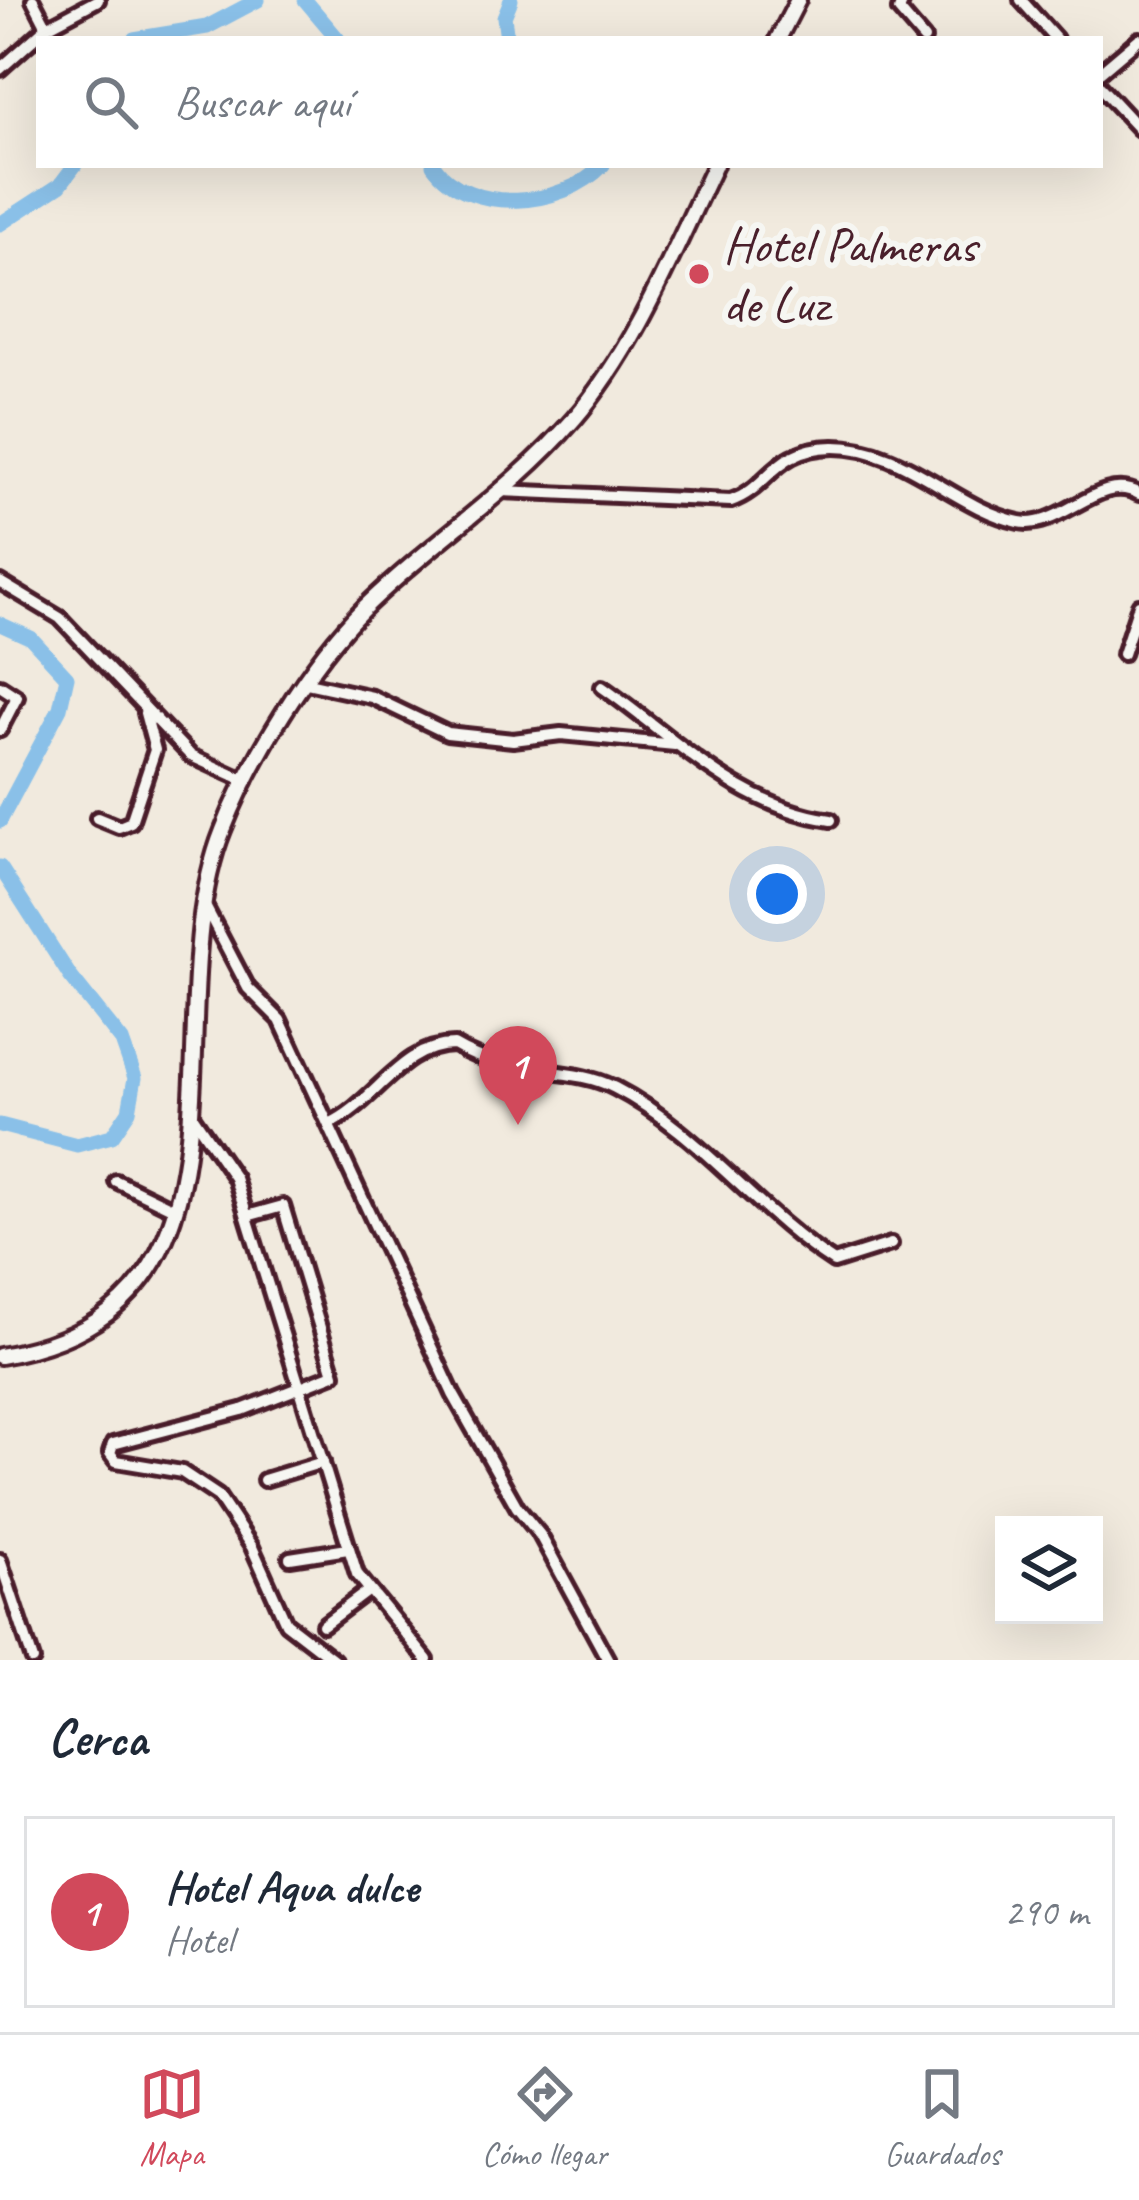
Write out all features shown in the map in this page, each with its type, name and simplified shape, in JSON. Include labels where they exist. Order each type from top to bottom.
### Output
[{"type":"main road","points":[[780,36],[798,0]]},
{"type":"main road","points":[[0,1356],[39,1348],[107,1314],[158,1254],[176,1210],[193,1117],[202,900],[220,836],[246,781],[360,612],[501,491],[577,416],[606,373],[713,168]]},
{"type":"street","points":[[33,0],[47,27]]},
{"type":"street","points":[[37,36],[98,0]]},
{"type":"street","points":[[903,0],[899,10],[921,36]]},
{"type":"street","points":[[1021,0],[1053,36]]},
{"type":"street","points":[[0,69],[36,37]]},
{"type":"street","points":[[1103,69],[1139,39]]},
{"type":"street","points":[[1103,90],[1139,129]]},
{"type":"street","points":[[501,491],[722,502],[741,497],[789,456],[833,447],[903,465],[1021,522],[1044,520],[1110,490],[1126,488],[1139,494]]},
{"type":"street","points":[[0,582],[60,618],[191,756],[246,781]]},
{"type":"street","points":[[1123,654],[1139,604]]},
{"type":"street","points":[[308,683],[372,697],[447,733],[510,740],[561,734],[675,745]]},
{"type":"street","points":[[0,686],[17,699],[0,730]]},
{"type":"street","points":[[602,687],[675,745],[741,788],[831,820]]},
{"type":"street","points":[[97,818],[119,827],[131,822],[155,750],[141,704]]},
{"type":"street","points":[[202,900],[248,988],[280,1020],[453,1394],[517,1507],[540,1535],[608,1660]]},
{"type":"street","points":[[329,1124],[360,1108],[416,1054],[454,1045],[489,1065],[615,1088],[721,1166],[834,1262],[891,1244]]},
{"type":"street","points":[[193,1117],[235,1178],[348,1549],[368,1592],[427,1660]]},
{"type":"street","points":[[116,1181],[176,1210]]},
{"type":"street","points":[[247,1216],[283,1206],[334,1374],[242,1410],[113,1444],[110,1453],[116,1462],[182,1472],[218,1496],[252,1547],[286,1623],[334,1660]]},
{"type":"street","points":[[264,1480],[323,1462]]},
{"type":"street","points":[[290,1558],[348,1549]]},
{"type":"street","points":[[0,1560],[32,1660]]},
{"type":"street","points":[[322,1625],[368,1592]]},
{"type":"waterway","points":[[152,36],[207,27],[258,0]]},
{"type":"waterway","points":[[305,0],[335,36]]},
{"type":"waterway","points":[[507,36],[504,17],[511,0]]},
{"type":"waterway","points":[[0,224],[60,185],[73,168]]},
{"type":"waterway","points":[[436,168],[469,193],[516,200],[565,190],[599,168]]},
{"type":"waterway","points":[[0,624],[31,638],[67,677],[60,708],[0,821]]},
{"type":"waterway","points":[[0,867],[70,976],[122,1041],[135,1078],[129,1111],[112,1136],[77,1145],[0,1125]]},
{"type":"place","name":"Hotel Palmeras de Luz","points":[[699,274]]},
{"type":"place","name":"Hotel Aqua dulce","points":[[518,1125]]}]
